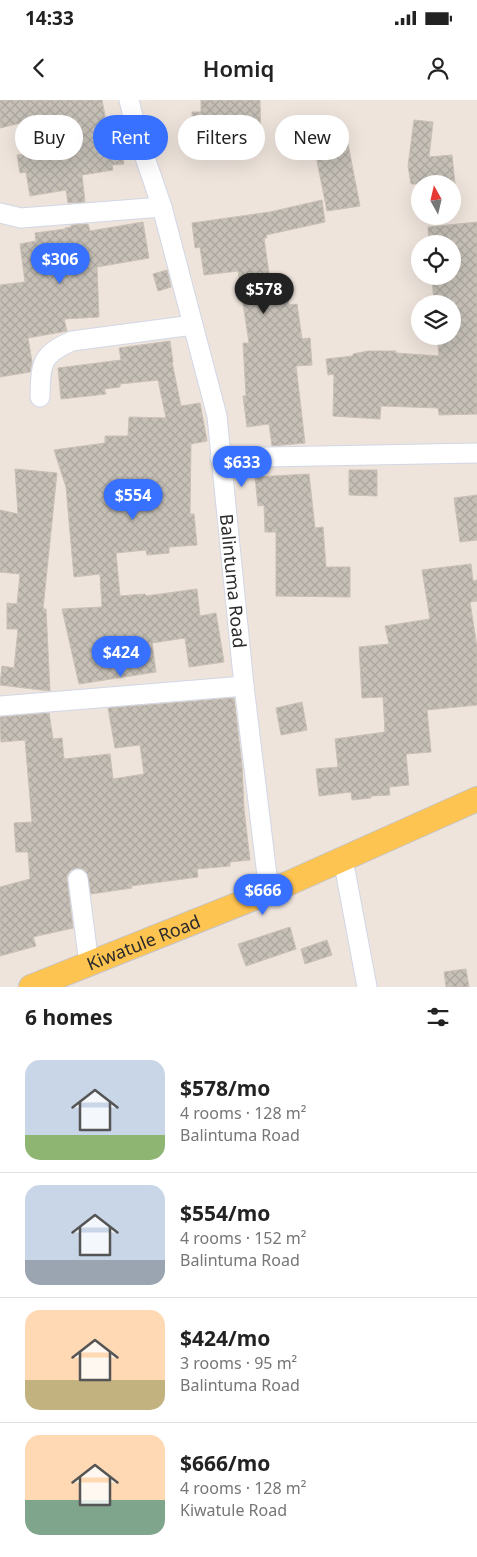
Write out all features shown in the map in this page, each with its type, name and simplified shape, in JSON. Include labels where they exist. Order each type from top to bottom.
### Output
[{"type":"main road","name":"Kiwatule Road","points":[[30,987],[269,892],[477,799]]},
{"type":"street","name":"Balintuma Road","points":[[129,100],[138,137],[162,207],[217,416],[244,686],[269,892]]},
{"type":"street","points":[[0,213],[21,218],[162,207]]},
{"type":"street","points":[[40,397],[41,373],[44,360],[57,348],[72,341],[193,325]]},
{"type":"street","points":[[220,458],[477,453]]},
{"type":"street","points":[[0,706],[244,686]]},
{"type":"street","points":[[343,858],[367,987]]},
{"type":"street","points":[[78,878],[89,964]]},
{"type":"building","points":[[0,100],[102,100],[105,115],[93,115],[93,160],[123,160],[124,164],[112,165],[113,170],[82,175],[85,202],[68,203],[66,190],[30,196],[26,172],[20,173],[18,160],[83,160],[83,115],[15,115],[15,124],[0,128]]},
{"type":"building","points":[[201,100],[260,100],[260,115],[192,115],[192,112],[201,112]]},
{"type":"building","points":[[414,120],[433,122],[429,157],[452,155],[454,175],[411,175],[411,184],[408,166]]},
{"type":"building","points":[[349,149],[360,206],[327,211],[317,160],[349,160]]},
{"type":"building","points":[[322,200],[325,222],[266,235],[267,238],[264,238],[271,288],[286,286],[289,305],[297,304],[302,339],[310,338],[312,365],[296,366],[305,443],[272,446],[269,424],[247,427],[243,396],[246,396],[243,343],[249,343],[238,271],[204,275],[200,247],[195,248],[192,223],[270,212]]},
{"type":"building","points":[[143,222],[149,258],[97,267],[99,317],[64,319],[67,331],[28,338],[32,362],[30,372],[0,377],[0,285],[25,282],[20,244],[36,241],[35,233],[65,229],[71,227],[71,225],[88,224],[90,231]]},
{"type":"building","points":[[477,222],[477,414],[439,415],[438,408],[381,406],[380,419],[333,416],[334,374],[328,375],[326,359],[353,356],[353,354],[368,351],[396,351],[396,353],[439,356],[438,345],[461,345],[461,295],[433,295],[433,285],[461,285],[461,235],[428,235],[428,227]]},
{"type":"building","points":[[167,270],[171,287],[158,291],[153,274]]},
{"type":"building","points":[[170,341],[172,362],[181,406],[200,403],[207,441],[191,444],[190,514],[194,514],[197,545],[169,547],[169,553],[147,555],[146,550],[116,553],[120,596],[145,594],[146,596],[197,589],[200,616],[216,613],[224,662],[189,667],[185,638],[152,643],[156,672],[79,684],[62,609],[102,607],[100,574],[74,577],[66,487],[54,450],[105,443],[105,436],[128,436],[129,417],[166,418],[158,380],[120,384],[120,387],[104,389],[106,394],[61,399],[58,368],[121,360],[119,348]]},
{"type":"building","points":[[15,469],[57,473],[43,609],[46,609],[50,691],[0,685],[2,666],[14,668],[18,629],[7,629],[7,603],[17,604],[20,574],[0,572],[0,510],[18,514]]},
{"type":"building","points":[[349,470],[377,470],[377,496],[349,495]]},
{"type":"building","points":[[309,474],[315,528],[323,527],[326,567],[350,567],[350,597],[276,596],[276,532],[265,532],[264,505],[258,506],[255,477]]},
{"type":"building","points":[[477,495],[477,540],[460,542],[454,498]]},
{"type":"building","points":[[471,564],[473,581],[477,580],[477,601],[470,602],[477,647],[477,705],[427,710],[431,752],[406,754],[409,785],[389,787],[390,795],[371,796],[371,798],[352,800],[351,792],[319,796],[316,769],[338,767],[335,739],[385,732],[383,697],[362,698],[359,647],[389,644],[385,626],[430,619],[422,570]]},
{"type":"building","points":[[234,698],[250,860],[230,862],[230,866],[197,869],[198,877],[131,886],[132,888],[91,894],[87,873],[83,869],[76,868],[67,875],[73,928],[33,937],[36,946],[0,956],[0,887],[30,879],[28,852],[16,852],[14,823],[32,822],[25,740],[1,742],[0,717],[49,713],[53,739],[62,738],[64,759],[110,754],[113,779],[144,774],[140,745],[115,748],[108,708]]},
{"type":"building","points":[[302,702],[307,730],[281,735],[276,708]]},
{"type":"building","points":[[290,927],[296,949],[246,966],[238,944]]},
{"type":"building","points":[[327,940],[332,955],[305,964],[301,949]]},
{"type":"building","points":[[466,969],[469,987],[446,987],[444,972]]}]
